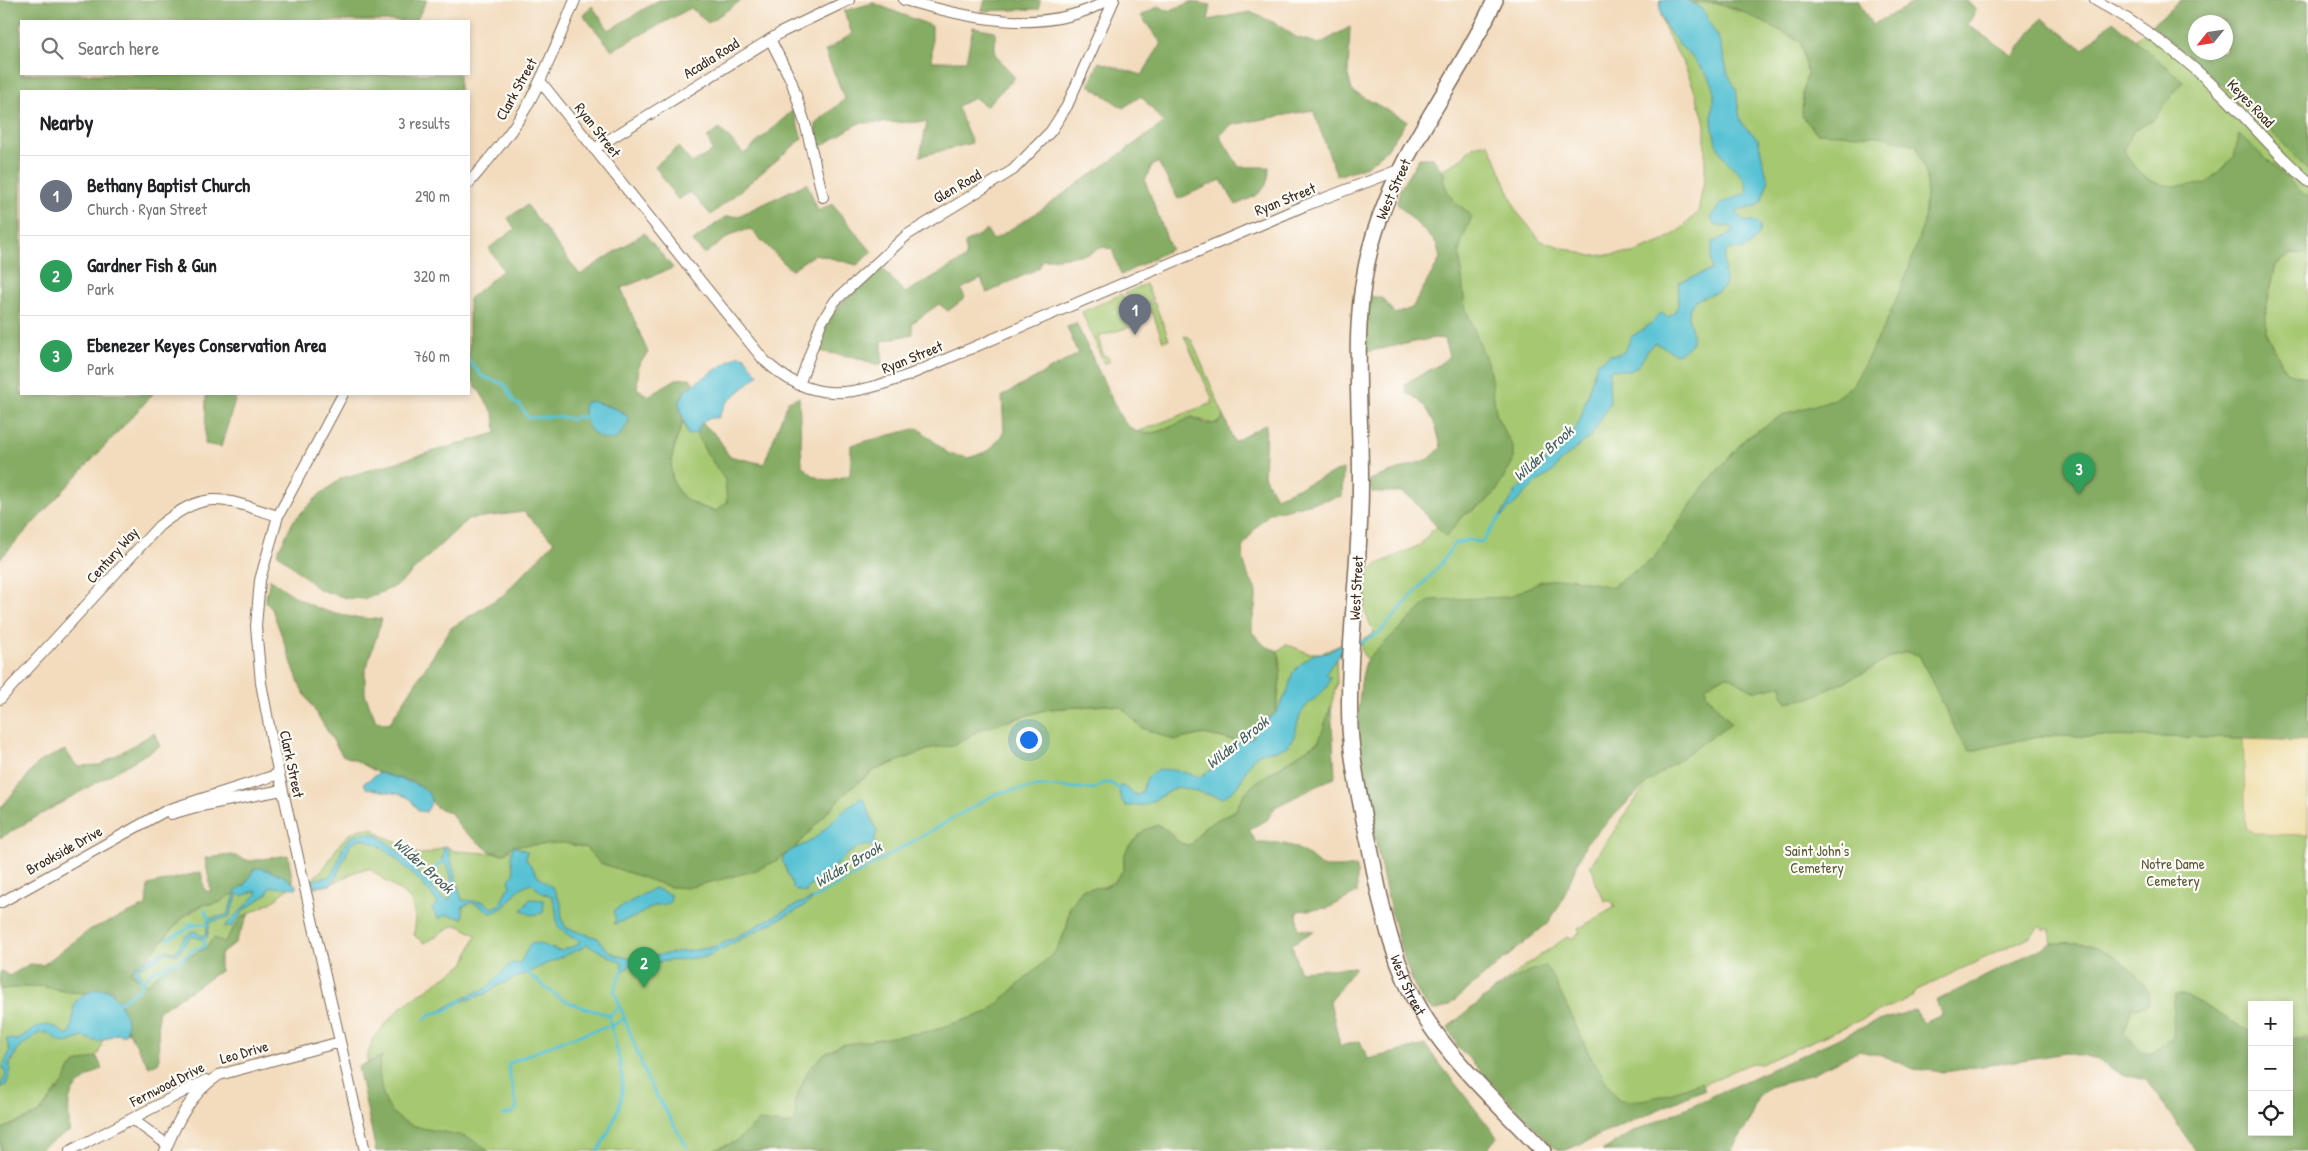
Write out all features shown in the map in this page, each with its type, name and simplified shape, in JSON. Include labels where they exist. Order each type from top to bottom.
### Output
[{"type":"main road","name":"West Street","points":[[1496,0],[1474,42],[1419,133],[1388,196],[1374,236],[1359,313],[1357,362],[1360,509],[1350,716],[1354,765],[1381,908],[1400,968],[1419,1008],[1444,1045],[1543,1151]]},
{"type":"street","name":"Clark Street","points":[[470,182],[511,131],[540,81],[575,0]]},
{"type":"street","name":"Acadia Road","points":[[594,149],[770,39],[849,0]]},
{"type":"street","points":[[904,0],[977,18],[1035,21],[1071,15],[1108,0]]},
{"type":"street","name":"Glen Road","points":[[799,385],[821,323],[835,301],[907,235],[1013,170],[1051,130],[1070,101],[1114,0]]},
{"type":"street","name":"Keyes Road","points":[[2094,0],[2131,20],[2176,52],[2225,97],[2308,181]]},
{"type":"street","points":[[770,39],[791,80],[805,123],[823,197]]},
{"type":"street","name":"Ryan Street","points":[[540,81],[763,359],[778,373],[799,385],[819,392],[859,391],[890,382],[1304,206],[1401,169]]},
{"type":"street","name":"Clark Street","points":[[342,395],[278,516],[260,580],[256,626],[261,683],[282,790],[365,1151]]},
{"type":"street","name":"Century Way","points":[[0,699],[159,526],[184,508],[201,500],[214,499],[278,516]]},
{"type":"street","name":"Brookside Drive","points":[[0,904],[143,823],[186,802],[279,774]]},
{"type":"street","name":"Brookside Drive","points":[[143,823],[196,807],[282,790]]},
{"type":"street","name":"Leo Drive","points":[[167,1148],[183,1111],[204,1087],[219,1075],[233,1069],[340,1042]]},
{"type":"street","name":"Fernwood Drive","points":[[70,1151],[219,1075]]},
{"type":"street","name":"Fernwood Drive","points":[[129,1120],[136,1122],[167,1148]]},
{"type":"green space","points":[[0,0],[427,0],[417,20],[20,20],[20,75],[459,75],[459,90],[20,90],[20,395],[152,395],[0,559]]},
{"type":"green space","points":[[659,0],[742,0],[708,23],[691,8],[612,50],[583,15],[592,6],[609,30]]},
{"type":"green space","points":[[985,0],[1040,0],[1039,9],[982,11]]},
{"type":"green space","points":[[1661,0],[1714,3],[1746,13],[1771,0],[1894,139],[2127,76],[2136,39],[2181,0],[2308,0],[2308,1037],[2293,1038],[2293,1001],[2248,1001],[2248,1118],[2148,1058],[2055,968],[2050,929],[2043,930],[2040,926],[2031,936],[1915,991],[1912,997],[1761,1064],[1751,1063],[1560,1150],[1448,1027],[1525,966],[1567,937],[1572,938],[1580,933],[1578,929],[1615,907],[1611,901],[1605,901],[1595,883],[1594,872],[1590,866],[1649,780],[1730,723],[1692,680],[1711,667],[1784,685],[1810,698],[1865,672],[1895,655],[1907,652],[1919,655],[1970,751],[2039,736],[2179,737],[2304,741],[1669,596],[1387,641],[1367,660],[1361,651],[1362,640],[1374,633],[1365,612],[1364,576],[1376,565],[1420,545],[1432,530],[1475,510],[1505,431],[1497,418],[1454,315],[1460,247],[1432,174],[1457,162],[1474,146],[1487,143],[1491,148],[1517,212],[1541,241],[1591,256],[1633,253],[1661,242],[1678,232],[1698,212],[1705,176],[1705,125],[1688,74],[1670,40],[1661,15]]},
{"type":"green space","points":[[1686,0],[1858,0],[1872,25],[1919,0],[1966,0],[1976,10],[1968,25],[2013,56],[2042,18],[2083,49],[2113,21],[2183,81],[2154,119],[2131,133],[2124,151],[2141,173],[2157,183],[2167,185],[2205,184],[2234,157],[2239,134],[2308,198],[2308,254],[2293,253],[2276,265],[2266,309],[2266,332],[2286,372],[2308,378],[2308,741],[2179,737],[2039,736],[1970,751],[1959,737],[1919,655],[1907,652],[1895,655],[1865,672],[1810,698],[1787,702],[1782,694],[1783,685],[1755,691],[1727,676],[1715,680],[1706,687],[1706,694],[1731,723],[1649,781],[1586,843],[1560,905],[1548,923],[1449,1005],[1433,1010],[1419,995],[1407,966],[1395,927],[1375,836],[1358,729],[1361,686],[1367,660],[1430,600],[1509,597],[1541,581],[1570,578],[1611,587],[1653,559],[1703,487],[1745,439],[1782,415],[1834,399],[1853,385],[1884,327],[1906,276],[1924,222],[1927,177],[1916,145],[1879,136],[1816,133],[1802,116],[1803,91],[1807,73],[1800,41],[1737,9],[1714,3],[1688,3]]},
{"type":"green space","points":[[2181,0],[2308,0],[2308,171],[2264,122],[2193,60],[2233,60],[2233,15],[2188,15],[2188,56],[2153,24]]},
{"type":"green space","points":[[1191,2],[1211,5],[1208,20],[1250,12],[1275,23],[1296,37],[1319,44],[1350,27],[1348,75],[1352,91],[1407,121],[1387,149],[1367,166],[1337,176],[1313,110],[1231,125],[1220,136],[1239,167],[1269,167],[1267,182],[1264,188],[1256,195],[1236,205],[1221,180],[1178,199],[1158,162],[1151,167],[1145,181],[1171,249],[1121,275],[1112,249],[1102,247],[1088,254],[1042,260],[1039,268],[987,293],[981,279],[961,289],[965,298],[948,311],[939,304],[912,323],[913,334],[882,341],[882,366],[854,357],[818,351],[826,325],[839,306],[881,267],[905,293],[966,258],[965,243],[987,230],[993,240],[1038,212],[1164,123],[1141,96],[1123,108],[1089,85],[1099,62],[1142,75],[1161,43],[1141,16],[1159,6],[1168,11]]},
{"type":"green space","points":[[873,3],[932,26],[932,61],[966,61],[973,27],[995,31],[995,54],[1015,78],[986,106],[975,98],[957,106],[972,143],[920,156],[927,122],[859,123],[820,147],[815,124],[845,99],[825,51],[852,34],[844,11]]},
{"type":"green space","points":[[793,110],[802,139],[711,215],[690,192],[678,200],[655,166],[678,147],[692,163],[713,151],[707,137],[720,129],[744,154]]},
{"type":"green space","points":[[1419,158],[1433,158],[1445,175],[1443,179],[1452,199],[1472,217],[1459,250],[1465,306],[1489,367],[1497,418],[1513,447],[1513,461],[1496,492],[1485,503],[1464,514],[1446,537],[1413,500],[1402,492],[1372,492],[1369,480],[1429,459],[1441,448],[1431,416],[1421,403],[1407,393],[1405,384],[1449,356],[1444,339],[1434,338],[1366,352],[1366,312],[1370,296],[1382,298],[1395,314],[1412,308],[1440,259],[1437,244],[1397,204],[1400,189]]},
{"type":"green space","points":[[807,183],[818,211],[832,204],[872,252],[857,265],[815,254],[791,270],[750,229],[732,234],[705,254],[692,242],[725,217],[738,216]]},
{"type":"green space","points":[[527,205],[580,275],[644,233],[673,268],[621,288],[648,353],[639,364],[637,388],[648,396],[676,379],[690,378],[694,384],[686,389],[679,403],[682,424],[676,440],[671,467],[672,478],[676,488],[690,502],[702,507],[716,511],[727,502],[725,480],[696,433],[701,422],[717,436],[729,456],[764,464],[788,401],[799,397],[802,465],[818,478],[829,480],[850,475],[851,445],[918,428],[949,454],[969,458],[990,450],[1004,432],[1002,396],[1078,354],[1067,327],[1076,323],[1119,414],[1135,430],[1153,433],[1192,417],[1207,424],[1219,423],[1224,416],[1234,442],[1266,424],[1264,476],[1276,497],[1343,469],[1342,496],[1270,513],[1255,528],[1242,548],[1246,569],[1256,593],[1252,632],[1265,646],[1278,651],[1281,671],[1276,713],[1265,721],[1252,738],[1242,742],[1204,734],[1175,740],[1142,728],[1121,707],[1107,705],[1049,709],[1020,717],[979,730],[953,746],[935,747],[875,770],[845,793],[794,849],[774,862],[754,871],[687,888],[670,887],[600,863],[586,848],[564,843],[513,846],[504,854],[491,852],[461,829],[451,813],[436,807],[424,791],[414,782],[379,773],[342,755],[301,688],[272,609],[265,602],[270,579],[297,598],[323,610],[349,617],[382,619],[365,672],[365,694],[376,721],[389,724],[451,628],[503,595],[554,542],[524,512],[468,519],[398,585],[366,599],[346,598],[318,589],[277,553],[294,520],[319,495],[342,478],[496,433],[494,414],[470,377],[470,298],[503,270],[489,248],[515,229],[508,218]],"holes":[[[603,404],[626,414],[629,422],[624,429],[602,439],[587,420],[583,409]]]},
{"type":"green space","points":[[1146,284],[1153,300],[1132,309],[1125,293]]},
{"type":"green space","points":[[1122,294],[1136,325],[1098,337],[1103,355],[1108,357],[1110,361],[1104,364],[1082,312]]},
{"type":"green space","points":[[1154,302],[1169,339],[1163,341],[1152,312],[1139,317],[1141,323],[1139,324],[1132,311]]},
{"type":"green space","points":[[1184,336],[1189,337],[1192,341],[1224,416],[1223,420],[1213,424],[1192,417],[1158,432],[1143,434],[1137,432],[1212,403],[1212,398]]},
{"type":"green space","points":[[206,395],[237,395],[221,447],[205,444]]},
{"type":"green space","points":[[683,421],[688,435],[696,433],[706,452],[726,480],[727,502],[716,511],[685,498],[676,489],[672,478],[671,466],[677,437]]},
{"type":"green space","points":[[1286,644],[1308,653],[1322,653],[1343,644],[1341,654],[1336,658],[1337,683],[1325,728],[1319,741],[1258,781],[1244,794],[1236,810],[1205,826],[1191,845],[1177,841],[1168,830],[1144,830],[1129,846],[1124,856],[1124,869],[1114,882],[1075,901],[1069,909],[1067,928],[1055,952],[1030,976],[879,1151],[376,1151],[367,1058],[373,1038],[401,1007],[464,964],[476,935],[458,925],[449,928],[424,943],[414,935],[416,919],[410,899],[370,869],[357,871],[331,884],[314,887],[312,880],[326,865],[344,839],[357,830],[374,829],[381,835],[419,854],[429,853],[445,846],[454,851],[504,854],[513,846],[845,793],[875,770],[935,747],[953,746],[979,730],[1049,709],[1107,705],[1121,707],[1142,728],[1174,740],[1204,734],[1242,742],[1277,706],[1281,671],[1278,651]]},
{"type":"green space","points":[[1331,706],[1335,777],[1275,807],[1267,820],[1249,829],[1256,842],[1292,846],[1299,849],[1322,867],[1357,867],[1357,893],[1328,908],[1297,911],[1298,929],[1314,931],[1292,944],[1299,971],[1355,967],[1330,1001],[1340,1046],[1360,1041],[1368,1059],[1425,1045],[1497,1137],[1486,1151],[710,1151],[735,1142],[759,1121],[789,1125],[796,1118],[795,1100],[809,1069],[823,1055],[840,1045],[931,1031],[988,1012],[1055,952],[1067,928],[1069,909],[1082,889],[1105,887],[1114,882],[1124,869],[1124,856],[1129,846],[1144,830],[1158,825],[1177,841],[1191,845],[1205,826],[1236,810],[1244,794],[1258,781],[1319,741]]},
{"type":"green space","points":[[154,733],[160,746],[0,838],[0,809],[39,762],[65,750],[77,766],[100,765]]},
{"type":"green space","points":[[232,855],[250,861],[288,855],[293,883],[265,869],[254,869],[245,885],[234,895],[218,903],[202,905],[191,911],[173,928],[148,957],[129,972],[143,983],[149,984],[154,977],[172,964],[205,949],[214,938],[224,942],[242,917],[249,914],[235,943],[220,955],[220,971],[158,1012],[159,1062],[149,1067],[128,1031],[121,1005],[114,998],[113,990],[103,989],[85,993],[69,992],[41,986],[0,989],[0,972],[2,971],[9,976],[30,964],[43,965],[91,929],[146,906],[148,885],[201,872],[205,891],[211,891],[205,858]]},
{"type":"green space","points":[[292,885],[274,901],[242,917],[224,942],[210,942],[205,949],[179,961],[158,975],[149,984],[141,983],[133,973],[128,973],[148,956],[185,916],[203,905],[218,903],[240,887]]},
{"type":"green space","points":[[2052,943],[2082,943],[2100,948],[2130,969],[2146,987],[2149,997],[2148,1006],[2132,1008],[2124,1033],[2141,1051],[2151,1053],[2173,1038],[2173,1004],[2176,994],[2184,994],[2248,1031],[2248,1136],[2293,1136],[2293,1039],[2308,1039],[2308,1151],[2196,1151],[2146,1080],[2120,1074],[2099,1060],[2066,1053],[1945,1072],[1914,1069],[1886,1057],[1859,1051],[1800,1079],[1769,1087],[1757,1099],[1749,1122],[1731,1151],[1602,1151],[1627,1135],[1872,1023],[1915,1010],[1924,1023],[1942,1015],[1936,1001]]},
{"type":"green space","points":[[1546,966],[1589,1054],[1617,1099],[1649,1099],[1701,1082],[1705,1089],[1564,1151],[1554,1148],[1458,1047],[1448,1027],[1506,983],[1532,970]]},
{"type":"green space","points":[[41,986],[69,992],[113,990],[128,1031],[124,1035],[116,1034],[102,1041],[101,1048],[96,1057],[70,1068],[64,1082],[39,1113],[3,1129],[0,1133],[0,989]]},
{"type":"green space","points":[[382,1056],[379,1067],[381,1086],[387,1105],[398,1118],[412,1125],[460,1135],[475,1141],[488,1151],[376,1151],[358,1067]]},
{"type":"green space","points":[[97,1057],[102,1068],[76,1087],[72,1093],[69,1107],[70,1131],[35,1151],[0,1151],[0,1133],[2,1129],[39,1113],[64,1082],[70,1068],[76,1063]]},
{"type":"sand","points":[[2243,739],[2308,741],[2308,835],[2255,834],[2246,827]]},
{"type":"water","points":[[1661,0],[1686,0],[1700,7],[1720,42],[1728,74],[1736,89],[1742,124],[1758,139],[1768,181],[1762,201],[1756,206],[1737,210],[1737,213],[1744,221],[1756,222],[1760,226],[1758,234],[1752,243],[1742,250],[1734,248],[1725,253],[1725,286],[1717,292],[1694,302],[1691,306],[1689,320],[1692,333],[1691,344],[1685,350],[1676,354],[1655,343],[1648,349],[1634,369],[1609,371],[1610,403],[1591,436],[1560,462],[1554,471],[1536,483],[1499,519],[1516,491],[1573,433],[1580,420],[1597,363],[1610,355],[1625,351],[1631,337],[1648,326],[1661,313],[1668,317],[1673,314],[1678,306],[1679,282],[1712,270],[1713,242],[1732,233],[1734,229],[1729,226],[1714,225],[1710,218],[1720,204],[1746,193],[1745,182],[1720,152],[1716,142],[1712,121],[1713,85],[1664,23],[1660,12]]},
{"type":"water","points":[[739,355],[745,357],[758,375],[726,403],[718,418],[707,419],[696,433],[688,435],[679,403],[686,389]]},
{"type":"water","points":[[591,401],[619,410],[629,418],[627,425],[616,439],[601,438],[587,424],[584,403]]},
{"type":"water","points":[[1343,644],[1340,653],[1326,675],[1330,677],[1327,687],[1305,707],[1292,741],[1282,749],[1264,752],[1256,756],[1235,789],[1223,798],[1178,787],[1145,805],[1126,806],[1124,804],[1120,794],[1121,785],[1136,795],[1141,794],[1146,780],[1154,772],[1173,770],[1200,777],[1209,771],[1235,744],[1252,738],[1257,727],[1276,713],[1287,693],[1293,672],[1303,662],[1314,654],[1327,653]]},
{"type":"water","points":[[379,773],[406,781],[424,790],[429,796],[431,803],[426,812],[419,811],[409,798],[399,794],[366,788],[364,783]]},
{"type":"water","points":[[861,798],[864,800],[877,832],[874,841],[881,849],[876,853],[872,846],[860,847],[848,854],[805,893],[794,889],[782,860],[784,857],[821,833],[847,808]]},
{"type":"water","points":[[376,834],[396,849],[441,897],[449,900],[451,897],[446,888],[451,885],[451,877],[441,858],[444,854],[443,847],[447,846],[462,900],[484,902],[492,908],[500,905],[510,886],[509,880],[514,873],[511,857],[513,846],[527,851],[526,859],[538,876],[554,889],[561,904],[562,920],[566,928],[598,938],[605,948],[614,954],[624,957],[644,958],[714,947],[816,897],[801,908],[706,957],[631,965],[622,972],[622,963],[586,944],[582,948],[495,987],[485,994],[461,1002],[442,1012],[440,1011],[465,997],[487,988],[511,963],[520,963],[530,944],[537,943],[560,951],[577,945],[580,941],[569,936],[557,925],[556,909],[552,896],[542,893],[531,883],[520,889],[498,911],[491,913],[472,903],[463,906],[463,918],[446,915],[438,919],[432,908],[438,904],[421,883],[380,846],[361,838],[351,844],[335,879],[330,885],[314,887],[312,880],[331,876],[349,839],[355,835]]},
{"type":"water","points":[[261,868],[281,875],[295,884],[297,888],[270,887],[267,894],[244,910],[233,926],[224,927],[258,893],[255,891],[242,896],[238,894],[229,917],[210,922],[207,937],[202,939],[191,936],[177,955],[167,952],[148,964],[138,966],[142,982],[138,979],[135,966],[163,951],[168,950],[175,953],[183,939],[192,932],[196,931],[200,936],[206,935],[208,919],[227,915],[237,890],[245,885],[254,869]]},
{"type":"water","points":[[654,888],[671,895],[670,903],[654,906],[635,917],[614,924],[616,920],[613,911]]},
{"type":"water","points":[[530,899],[544,900],[543,913],[531,915],[522,910]]},
{"type":"water","points":[[98,989],[109,990],[124,1011],[127,1030],[124,1035],[116,1034],[98,1042],[83,1037],[67,1043],[60,1042],[48,1033],[39,1033],[18,1049],[9,1065],[10,1074],[6,1085],[0,1088],[6,1074],[3,1067],[10,1051],[6,1039],[18,1040],[35,1028],[44,1025],[54,1027],[68,1035],[73,1020],[75,1003],[87,993]]},
{"type":"waterway","points":[[470,362],[483,377],[504,384],[514,402],[520,405],[528,418],[556,417],[572,420],[576,416],[581,418],[588,415]]},
{"type":"waterway","name":"Wilder Brook","points":[[1357,644],[1379,633],[1440,565],[1454,544],[1468,540],[1482,542],[1500,517]]},
{"type":"waterway","name":"Wilder Brook","points":[[813,899],[997,793],[1042,786],[1093,789],[1104,783],[1111,783],[1123,792]]},
{"type":"waterway","points":[[428,887],[436,867],[446,859]]},
{"type":"waterway","points":[[205,910],[209,920]]},
{"type":"waterway","points":[[187,924],[197,924]]},
{"type":"waterway","points":[[167,939],[198,924],[207,924]]},
{"type":"waterway","points":[[142,982],[155,969],[160,970],[182,959],[193,950],[204,947],[204,937]]},
{"type":"waterway","points":[[623,969],[614,990],[648,1081],[687,1147]]},
{"type":"waterway","points":[[526,972],[565,1001],[610,1015]]},
{"type":"waterway","name":"Wilder Brook","points":[[115,1006],[139,989],[142,985],[141,980]]},
{"type":"waterway","points":[[425,1020],[430,1014],[445,1011],[462,1000]]},
{"type":"waterway","points":[[598,1151],[617,1114],[621,1099],[622,1086],[619,1056],[609,1017],[619,1006]]},
{"type":"waterway","points":[[503,1115],[512,1113],[517,1107],[508,1068],[510,1063],[561,1041],[616,1024],[624,1019]]},
{"type":"place","name":"Bethany Baptist Church","points":[[1135,335]]},
{"type":"place","name":"Ebenezer Keyes Conservation Area","points":[[2079,494]]},
{"type":"place","name":"Gardner Fish & Gun","points":[[644,988]]},
{"type":"park label","name":"Saint John's Cemetery","points":[[1817,858]]},
{"type":"park label","name":"Notre Dame Cemetery","points":[[2173,872]]}]
